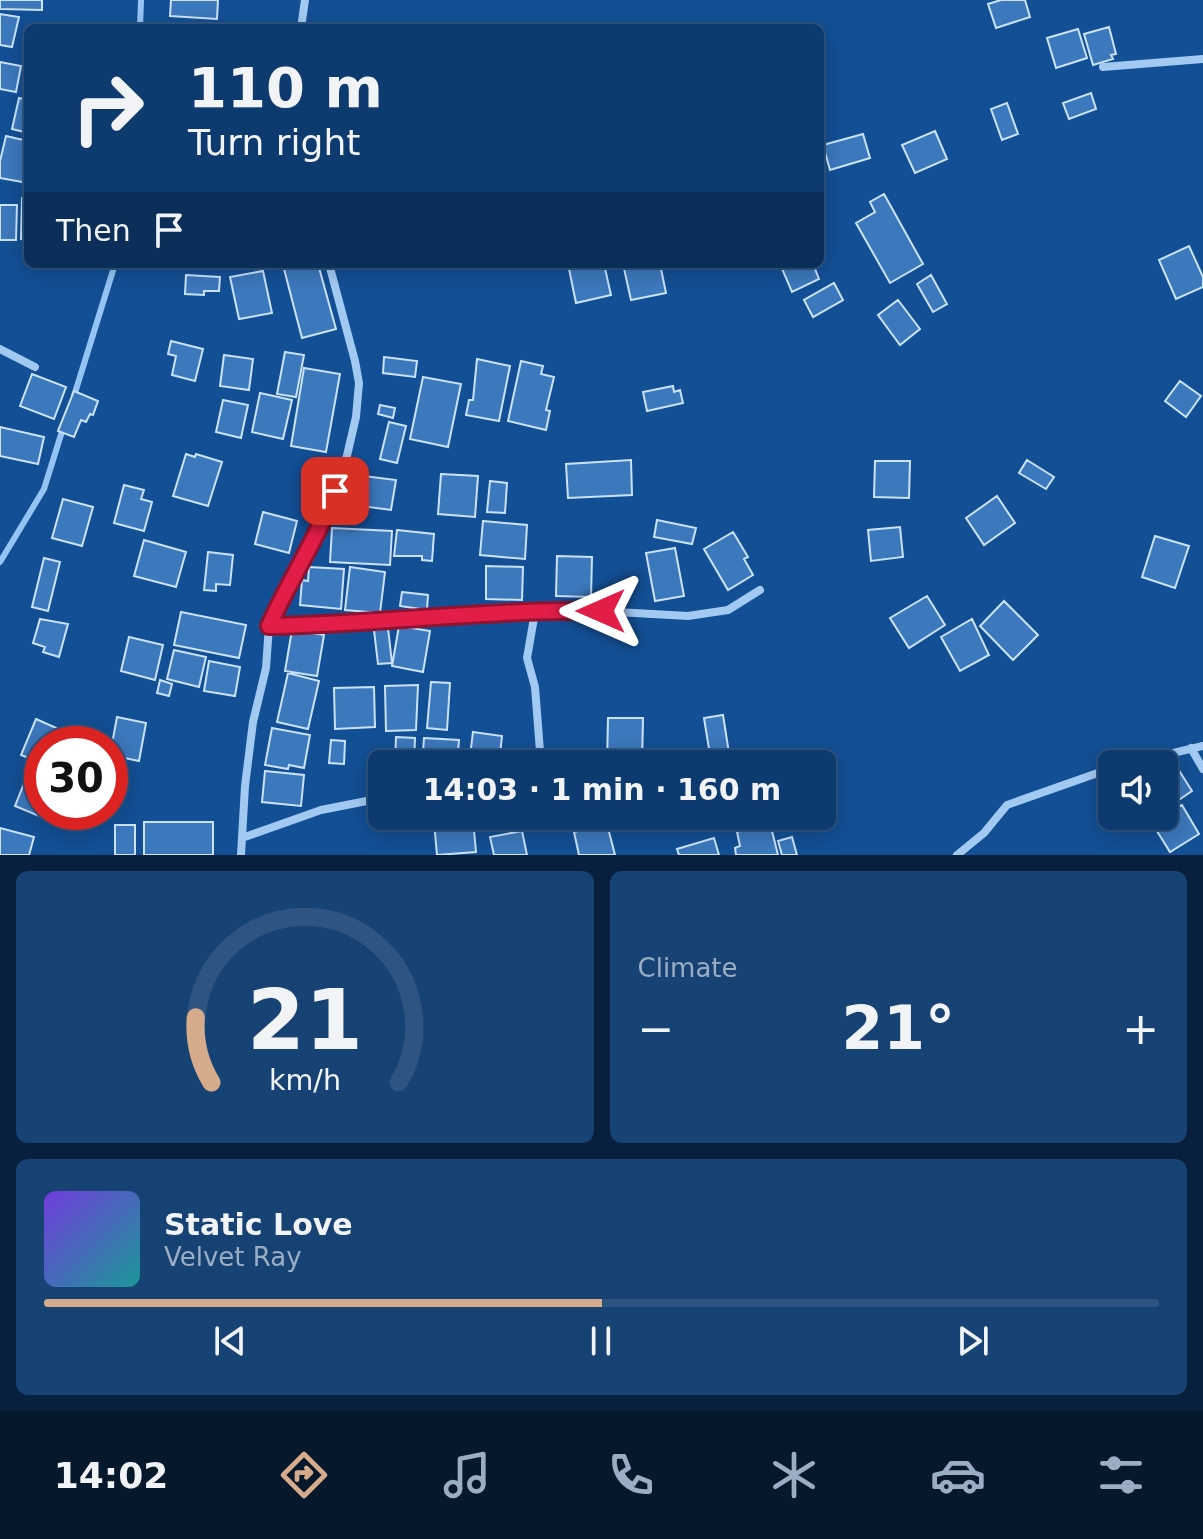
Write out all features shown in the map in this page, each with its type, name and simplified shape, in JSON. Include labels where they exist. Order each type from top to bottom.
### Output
[{"type":"street","points":[[302,24],[305,0]]},
{"type":"street","points":[[1103,67],[1203,59]]},
{"type":"street","points":[[241,855],[246,773],[253,722],[266,668],[269,626],[286,585],[325,519],[345,464],[356,417],[359,383],[330,268]]},
{"type":"street","points":[[0,349],[35,367]]},
{"type":"street","points":[[269,626],[360,624],[535,612],[713,615],[728,610],[760,590]]},
{"type":"street","points":[[535,612],[527,658],[535,687],[540,750]]},
{"type":"street","points":[[1178,751],[1203,746]]},
{"type":"street","points":[[1191,748],[1203,769]]},
{"type":"street","points":[[957,855],[984,833],[1007,805],[1098,773]]},
{"type":"street","points":[[242,838],[321,810],[368,801]]},
{"type":"building","points":[[0,0],[42,0],[42,10],[0,9]]},
{"type":"building","points":[[171,0],[218,0],[217,19],[170,16]]},
{"type":"building","points":[[1001,0],[1025,0],[1030,17],[996,28],[988,4]]},
{"type":"building","points":[[0,14],[19,17],[12,47],[0,45]]},
{"type":"building","points":[[1109,27],[1116,54],[1111,55],[1113,59],[1093,65],[1084,34]]},
{"type":"building","points":[[1078,29],[1087,58],[1056,68],[1047,38]]},
{"type":"building","points":[[0,62],[21,66],[16,92],[0,89]]},
{"type":"building","points":[[1091,93],[1096,109],[1069,119],[1063,103]]},
{"type":"building","points":[[19,98],[24,99],[24,132],[12,129]]},
{"type":"building","points":[[1007,103],[1018,134],[1002,140],[991,109]]},
{"type":"building","points":[[935,131],[947,159],[915,173],[902,145]]},
{"type":"building","points":[[863,134],[870,158],[830,170],[824,145]]},
{"type":"building","points":[[6,136],[24,140],[24,182],[0,178],[0,161]]},
{"type":"building","points":[[884,194],[923,264],[890,283],[856,223],[875,212],[870,202]]},
{"type":"building","points":[[22,198],[24,198],[24,239],[21,239]]},
{"type":"building","points":[[0,205],[17,205],[16,240],[0,240]]},
{"type":"building","points":[[1189,246],[1203,277],[1203,287],[1176,299],[1159,260]]},
{"type":"building","points":[[319,268],[336,329],[302,338],[284,269]]},
{"type":"building","points":[[569,268],[605,268],[611,295],[576,303]]},
{"type":"building","points":[[624,268],[661,268],[666,293],[631,300]]},
{"type":"building","points":[[782,268],[815,268],[819,279],[792,292]]},
{"type":"building","points":[[263,271],[272,313],[239,319],[230,277]]},
{"type":"building","points":[[186,275],[220,277],[219,291],[204,291],[204,295],[185,294]]},
{"type":"building","points":[[931,275],[947,304],[933,312],[917,284]]},
{"type":"building","points":[[834,283],[843,300],[813,317],[804,300]]},
{"type":"building","points":[[898,300],[920,329],[900,345],[878,315]]},
{"type":"building","points":[[171,341],[203,349],[195,381],[172,375],[176,356],[168,354]]},
{"type":"building","points":[[285,352],[304,355],[296,397],[277,394]]},
{"type":"building","points":[[224,355],[253,359],[249,390],[220,386]]},
{"type":"building","points":[[384,357],[417,361],[415,377],[383,373]]},
{"type":"building","points":[[477,359],[510,366],[499,421],[466,415],[469,400],[473,400]]},
{"type":"building","points":[[521,361],[543,366],[541,374],[554,377],[546,410],[550,411],[546,430],[508,421]]},
{"type":"building","points":[[304,368],[340,374],[326,452],[291,446]]},
{"type":"building","points":[[32,374],[66,387],[54,419],[20,406]]},
{"type":"building","points":[[423,377],[461,384],[448,447],[410,439]]},
{"type":"building","points":[[1180,381],[1201,396],[1186,417],[1165,401]]},
{"type":"building","points":[[673,386],[674,392],[680,390],[683,403],[647,411],[643,392]]},
{"type":"building","points":[[74,391],[98,401],[93,415],[90,414],[86,422],[81,420],[74,437],[58,431]]},
{"type":"building","points":[[260,393],[292,400],[283,439],[252,432]]},
{"type":"building","points":[[223,400],[248,405],[241,438],[216,432]]},
{"type":"building","points":[[380,405],[395,408],[393,418],[378,414]]},
{"type":"building","points":[[389,422],[406,426],[397,463],[380,459]]},
{"type":"building","points":[[0,427],[44,437],[38,464],[0,456]]},
{"type":"building","points":[[186,454],[222,462],[208,506],[173,496]]},
{"type":"building","points":[[631,460],[632,495],[568,498],[566,464]]},
{"type":"building","points":[[1027,460],[1054,477],[1046,489],[1019,473]]},
{"type":"building","points":[[875,461],[910,461],[909,498],[874,497]]},
{"type":"building","points":[[441,474],[478,476],[475,517],[438,514]]},
{"type":"building","points":[[356,475],[396,480],[391,510],[353,505]]},
{"type":"building","points":[[490,481],[507,483],[505,513],[487,512]]},
{"type":"building","points":[[124,485],[144,490],[141,499],[152,502],[144,531],[114,523]]},
{"type":"building","points":[[997,496],[1015,523],[984,545],[966,518]]},
{"type":"building","points":[[63,499],[93,507],[82,546],[52,538]]},
{"type":"building","points":[[263,512],[297,521],[289,553],[255,544]]},
{"type":"building","points":[[657,520],[696,528],[692,544],[654,537]]},
{"type":"building","points":[[483,521],[527,525],[525,559],[480,555]]},
{"type":"building","points":[[900,527],[903,557],[871,561],[868,530]]},
{"type":"building","points":[[332,528],[392,531],[390,565],[330,562]]},
{"type":"building","points":[[397,530],[434,534],[432,561],[422,560],[422,556],[394,556]]},
{"type":"building","points":[[733,532],[748,557],[744,559],[753,575],[728,590],[704,549]]},
{"type":"building","points":[[1155,536],[1189,546],[1175,588],[1142,577]]},
{"type":"building","points":[[144,540],[186,552],[176,587],[134,576]]},
{"type":"building","points":[[675,548],[684,596],[655,601],[646,553]]},
{"type":"building","points":[[208,552],[233,555],[230,585],[216,584],[216,591],[204,590]]},
{"type":"building","points":[[557,556],[592,557],[591,597],[556,596]]},
{"type":"building","points":[[44,558],[60,562],[48,611],[32,607]]},
{"type":"building","points":[[486,566],[523,567],[522,600],[486,599]]},
{"type":"building","points":[[309,567],[344,569],[341,609],[300,605],[302,580],[308,581]]},
{"type":"building","points":[[350,567],[385,572],[380,613],[345,610]]},
{"type":"building","points":[[402,592],[428,595],[427,610],[400,606]]},
{"type":"building","points":[[927,596],[945,625],[909,648],[890,618]]},
{"type":"building","points":[[1004,601],[1038,635],[1013,660],[980,626]]},
{"type":"building","points":[[181,612],[246,625],[239,658],[174,645]]},
{"type":"building","points":[[40,619],[68,624],[59,657],[43,652],[45,647],[33,643]]},
{"type":"building","points":[[972,619],[989,655],[960,671],[941,637]]},
{"type":"building","points":[[399,626],[430,631],[423,672],[392,666]]},
{"type":"building","points":[[388,628],[392,663],[378,664],[374,630]]},
{"type":"building","points":[[292,630],[324,635],[317,676],[285,671]]},
{"type":"building","points":[[129,637],[163,645],[155,680],[121,671]]},
{"type":"building","points":[[174,650],[206,657],[199,687],[167,679]]},
{"type":"building","points":[[209,661],[240,667],[235,696],[204,691]]},
{"type":"building","points":[[288,673],[319,681],[308,729],[277,722]]},
{"type":"building","points":[[160,680],[172,684],[169,696],[157,693]]},
{"type":"building","points":[[431,682],[450,683],[447,730],[427,728]]},
{"type":"building","points":[[418,685],[416,730],[386,731],[385,686]]},
{"type":"building","points":[[374,687],[375,727],[335,729],[334,688]]},
{"type":"building","points":[[723,715],[729,750],[709,750],[704,718]]},
{"type":"building","points":[[117,717],[146,723],[139,761],[128,759],[128,726],[115,726]]},
{"type":"building","points":[[608,718],[643,718],[642,750],[607,750]]},
{"type":"building","points":[[36,719],[52,726],[33,726]]},
{"type":"building","points":[[272,728],[310,735],[304,768],[265,765]]},
{"type":"building","points":[[473,732],[502,736],[500,750],[471,750]]},
{"type":"building","points":[[396,737],[415,738],[415,750],[396,750]]},
{"type":"building","points":[[424,738],[459,740],[458,750],[423,750]]},
{"type":"building","points":[[331,740],[345,741],[344,764],[329,763]]},
{"type":"building","points":[[265,771],[304,775],[301,806],[262,802]]},
{"type":"building","points":[[1180,772],[1192,791],[1178,800]]},
{"type":"building","points":[[24,784],[24,810],[15,806]]},
{"type":"building","points":[[1182,805],[1199,834],[1170,852],[1156,830],[1178,830],[1178,807]]},
{"type":"building","points":[[144,822],[213,822],[213,855],[144,855]]},
{"type":"building","points":[[128,825],[135,825],[135,855],[115,855],[115,830],[128,830]]},
{"type":"building","points":[[0,828],[34,837],[29,855],[0,855]]},
{"type":"building","points":[[435,830],[474,830],[476,852],[437,855]]},
{"type":"building","points":[[609,830],[615,855],[579,855],[574,832]]},
{"type":"building","points":[[772,830],[778,855],[736,855],[735,848],[740,846],[737,832]]},
{"type":"building","points":[[522,831],[527,855],[494,855],[490,837]]},
{"type":"building","points":[[792,837],[797,855],[782,855],[778,841]]},
{"type":"building","points":[[714,838],[719,855],[679,855],[677,849]]},
{"type":"waterway","points":[[140,24],[141,0]]},
{"type":"waterway","points":[[74,396],[114,268]]},
{"type":"waterway","points":[[0,562],[44,489],[64,425]]},
{"type":"route","points":[[335,491],[325,519],[286,585],[269,626],[601,611]]}]
